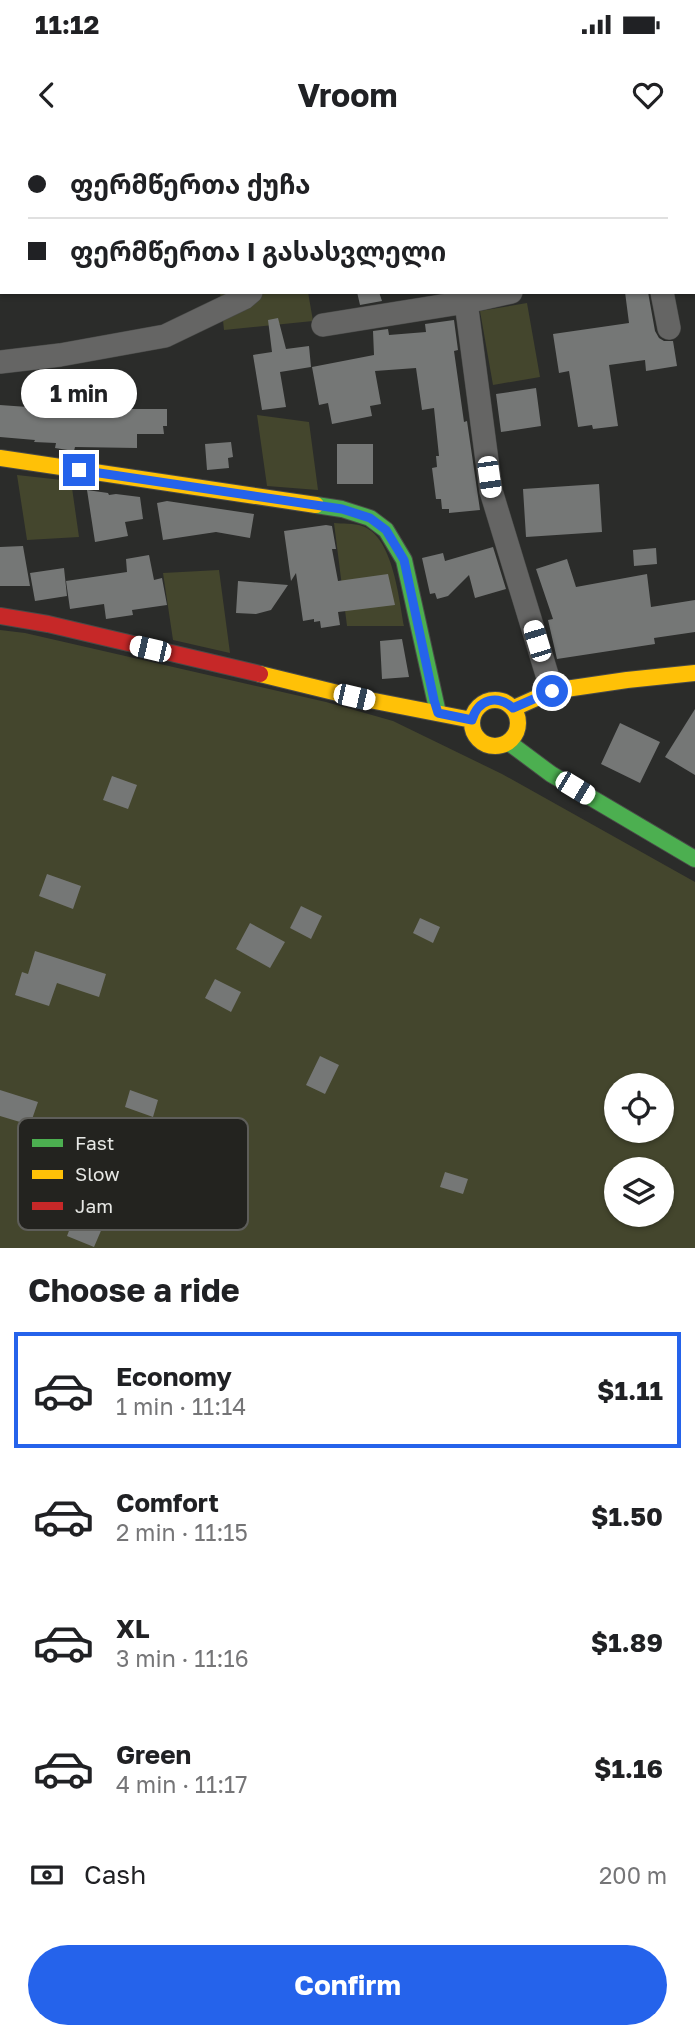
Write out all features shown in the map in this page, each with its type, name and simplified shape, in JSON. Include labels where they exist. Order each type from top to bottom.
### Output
[{"type":"street","points":[[0,362],[60,355],[165,336],[244,294]]},
{"type":"street","points":[[323,325],[502,294]]},
{"type":"street","points":[[662,294],[669,328]]},
{"type":"street","points":[[466,302],[491,491],[552,691]]},
{"type":"street","points":[[0,458],[342,509],[370,518],[386,530],[404,560],[438,713]]},
{"type":"street","points":[[0,616],[48,624],[365,699],[472,720]]},
{"type":"street","points":[[513,708],[552,691],[695,673]]},
{"type":"street","points":[[551,774],[537,753],[531,727],[540,704],[552,691]]},
{"type":"street","points":[[492,699],[500,700],[513,708],[518,715],[518,729],[508,742],[501,745],[485,743],[479,739],[474,732],[472,720],[479,706],[492,699]]},
{"type":"street","points":[[508,742],[551,774],[695,859]]},
{"type":"green space","points":[[220,294],[308,294],[313,321],[224,330]]},
{"type":"green space","points":[[527,303],[540,377],[493,385],[480,311]]},
{"type":"green space","points":[[257,415],[309,422],[318,490],[267,486]]},
{"type":"green space","points":[[17,475],[71,481],[79,537],[27,540]]},
{"type":"green space","points":[[334,523],[362,526],[381,542],[393,570],[404,626],[347,626]]},
{"type":"green space","points":[[219,570],[230,653],[173,640],[163,573]]},
{"type":"green space","points":[[0,630],[25,633],[326,702],[393,721],[502,774],[695,882],[695,1248],[0,1248]]},
{"type":"building","points":[[357,294],[380,294],[382,301],[360,305]]},
{"type":"building","points":[[625,294],[648,294],[655,331],[664,341],[673,341],[677,366],[646,371],[645,360],[609,365],[618,426],[593,429],[592,425],[578,427],[569,371],[559,373],[553,334],[629,323]]},
{"type":"building","points":[[278,318],[286,349],[309,346],[311,367],[280,372],[286,407],[262,410],[253,355],[272,352],[268,320]]},
{"type":"building","points":[[454,320],[458,350],[454,351],[480,510],[449,513],[449,509],[442,509],[441,499],[436,499],[432,468],[437,467],[436,456],[439,456],[434,408],[422,410],[416,368],[375,371],[381,404],[370,406],[372,416],[332,424],[328,403],[319,405],[312,367],[374,355],[373,331],[388,329],[389,335],[426,332],[425,324]]},
{"type":"building","points":[[536,388],[541,426],[501,432],[496,394]]},
{"type":"building","points":[[70,397],[96,397],[95,409],[167,409],[167,426],[163,426],[164,434],[137,434],[137,448],[75,447],[74,451],[55,448],[56,443],[0,437],[0,405],[69,410]]},
{"type":"building","points":[[231,442],[233,457],[228,458],[229,468],[207,470],[205,444]]},
{"type":"building","points":[[337,444],[373,444],[373,484],[337,484]]},
{"type":"building","points":[[599,484],[602,532],[526,537],[523,489]]},
{"type":"building","points":[[87,490],[140,497],[143,519],[125,522],[128,536],[95,542]]},
{"type":"building","points":[[167,501],[254,514],[250,538],[216,532],[163,540],[157,503]]},
{"type":"building","points":[[332,526],[336,549],[332,549],[338,581],[388,574],[395,605],[338,612],[340,625],[321,628],[320,621],[303,621],[296,573],[291,581],[284,531]]},
{"type":"building","points":[[23,546],[30,586],[0,586],[0,547]]},
{"type":"building","points":[[493,547],[506,589],[475,598],[469,575],[448,596],[437,599],[435,593],[430,594],[422,558],[443,553],[445,561]]},
{"type":"building","points":[[656,548],[657,564],[634,566],[633,550]]},
{"type":"building","points":[[149,555],[154,580],[162,578],[167,605],[132,610],[133,615],[106,619],[104,604],[70,609],[66,581],[127,572],[126,559]]},
{"type":"building","points":[[567,559],[576,587],[647,574],[651,607],[695,600],[695,632],[654,638],[655,644],[557,659],[548,620],[553,619],[536,569]]},
{"type":"building","points":[[64,568],[67,596],[35,601],[30,573]]},
{"type":"building","points":[[238,581],[288,585],[271,610],[256,614],[236,613]]},
{"type":"building","points":[[402,639],[409,677],[382,679],[380,641]]},
{"type":"building","points":[[695,709],[695,775],[665,757]]},
{"type":"building","points":[[620,723],[660,742],[640,783],[601,764]]},
{"type":"building","points":[[112,776],[137,785],[128,809],[103,800]]},
{"type":"building","points":[[47,874],[81,886],[73,909],[39,896]]},
{"type":"building","points":[[301,906],[322,916],[311,939],[290,928]]},
{"type":"building","points":[[420,918],[440,927],[433,943],[413,933]]},
{"type":"building","points":[[250,923],[285,942],[270,968],[236,949]]},
{"type":"building","points":[[35,951],[106,974],[99,997],[57,983],[49,1006],[15,995],[22,972],[28,974]]},
{"type":"building","points":[[215,979],[241,992],[231,1012],[205,998]]},
{"type":"building","points":[[320,1056],[339,1065],[325,1094],[306,1085]]},
{"type":"building","points":[[0,1090],[38,1102],[32,1118],[18,1118],[18,1121],[0,1116]]},
{"type":"building","points":[[130,1090],[158,1100],[153,1117],[125,1107]]},
{"type":"building","points":[[445,1172],[468,1179],[463,1194],[440,1187]]},
{"type":"building","points":[[69,1230],[101,1230],[94,1247],[67,1236]]},
{"type":"traffic: fast","points":[[316,505],[342,509],[370,518],[386,530],[404,560],[438,713]]},
{"type":"traffic: fast","points":[[508,742],[551,774],[695,859]]},
{"type":"traffic: slow","points":[[0,458],[316,505]]},
{"type":"traffic: slow","points":[[514,708],[552,691],[695,673]]},
{"type":"traffic: slow","points":[[260,674],[354,697],[472,720]]},
{"type":"traffic: slow","points":[[495,700],[511,707],[518,723],[511,739],[495,746],[479,739],[472,723],[479,707],[495,700]]},
{"type":"traffic: jam","points":[[0,616],[48,624],[260,674]]},
{"type":"route","points":[[79,470],[342,509],[370,518],[386,530],[404,560],[438,713],[472,720],[479,706],[492,699],[508,703],[513,708],[552,691]]}]
